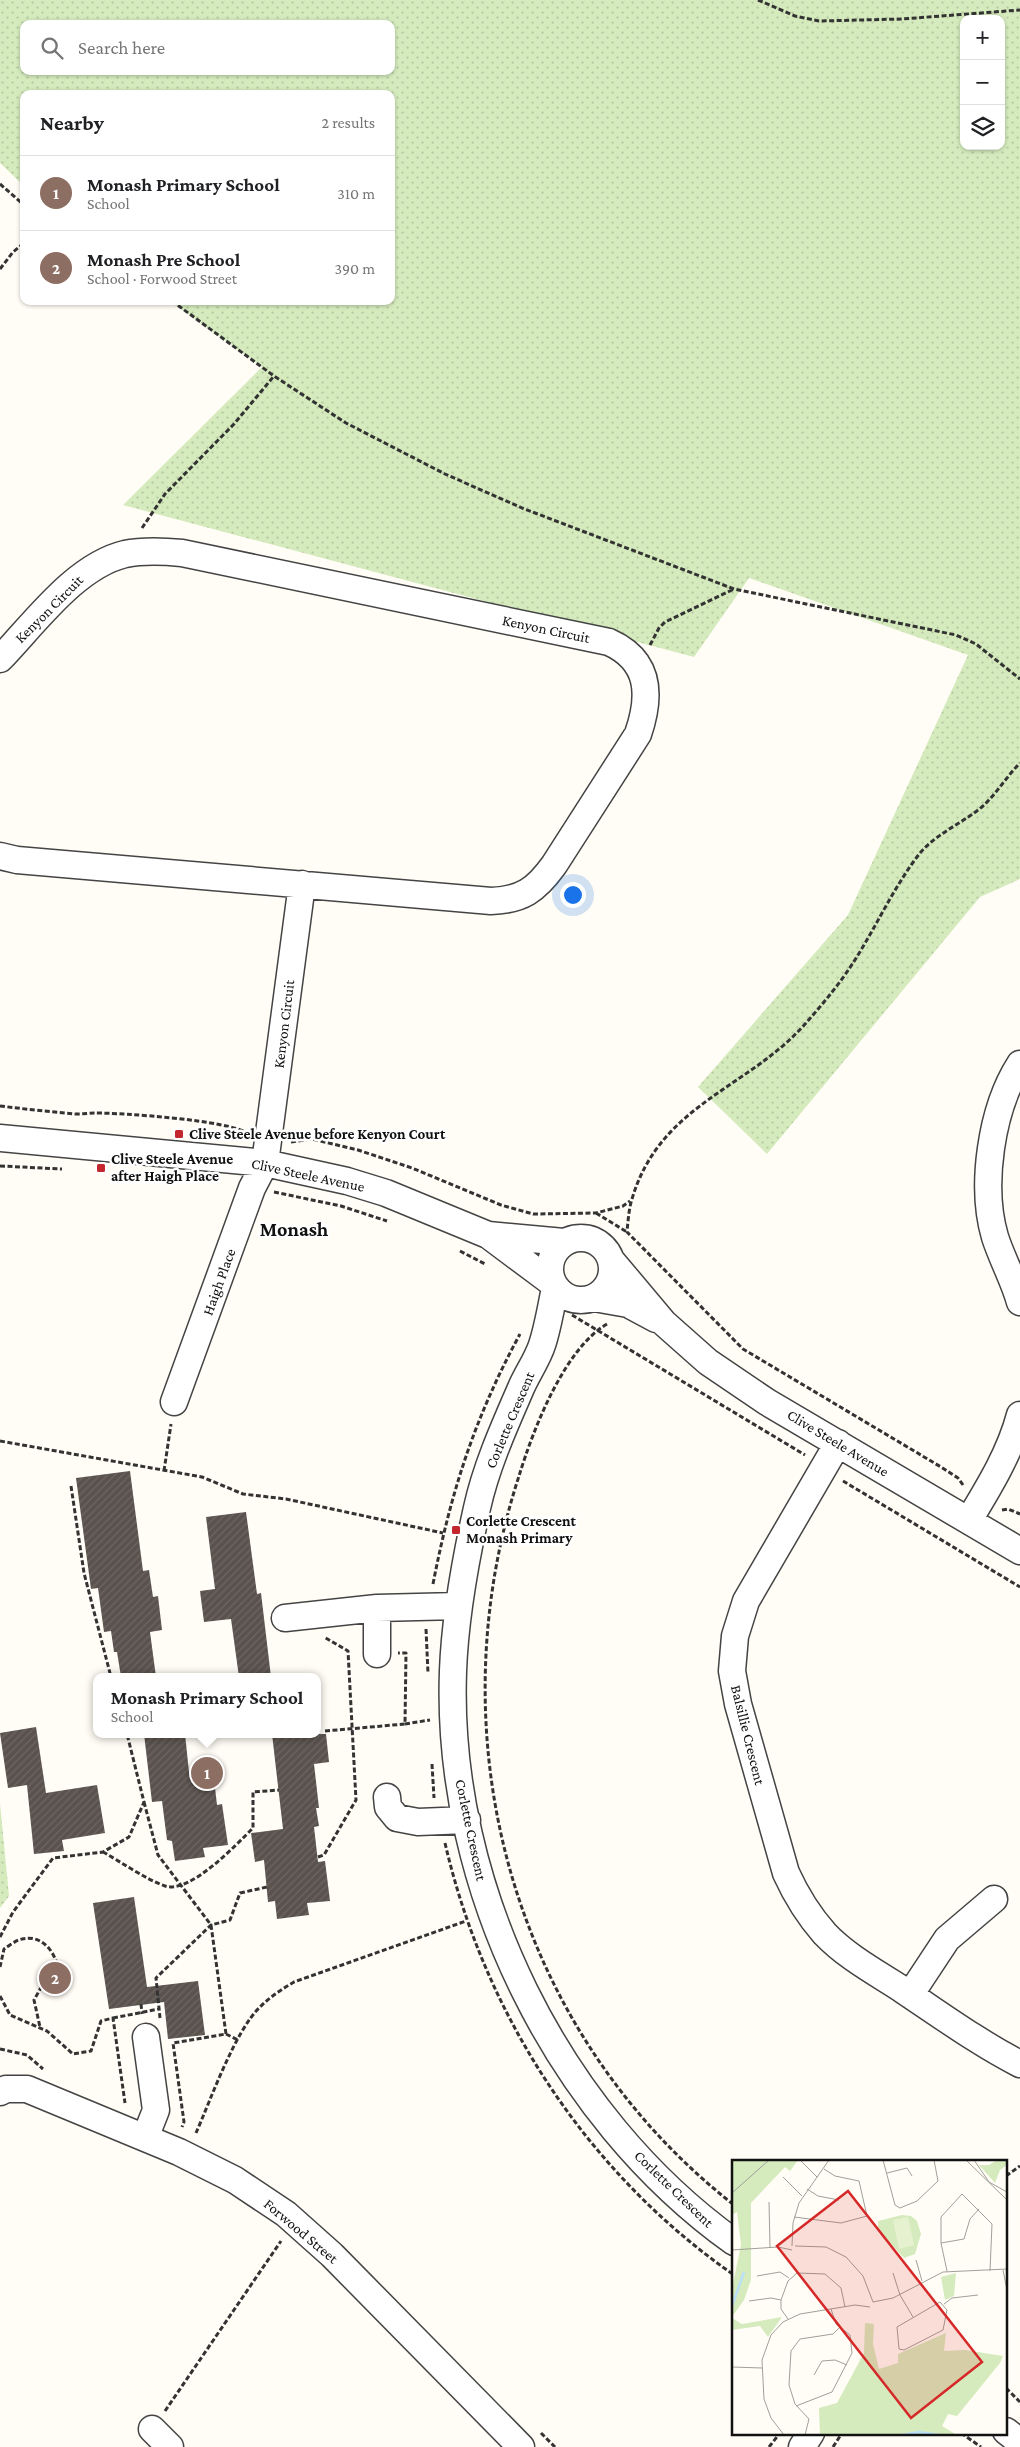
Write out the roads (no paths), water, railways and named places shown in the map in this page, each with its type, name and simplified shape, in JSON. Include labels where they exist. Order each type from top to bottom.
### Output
[{"type":"street","name":"Kenyon Circuit","points":[[0,659],[66,589],[88,571],[126,554],[154,550],[182,553],[610,642],[619,646],[636,662],[646,688],[646,711],[638,734],[554,865],[542,881],[527,893],[509,900],[491,901],[17,860],[0,856]]},
{"type":"street","name":"Kenyon Circuit","points":[[265,1163],[302,884]]},
{"type":"street","points":[[1019,1297],[995,1238],[990,1218],[988,1176],[989,1154],[1000,1110],[1020,1064]]},
{"type":"street","name":"Clive Steele Avenue","points":[[0,1138],[265,1163],[347,1181],[386,1193],[488,1235],[553,1285]]},
{"type":"street","name":"Haigh Place","points":[[174,1402],[252,1188],[265,1163]]},
{"type":"street","name":"Clive Steele Avenue","points":[[488,1235],[564,1242]]},
{"type":"street","points":[[582,1238],[592,1240],[600,1244],[611,1260],[611,1278],[607,1286],[591,1299],[573,1300],[553,1285],[549,1264],[552,1256],[564,1242],[582,1238]]},
{"type":"street","name":"Clive Steele Avenue","points":[[611,1260],[664,1323],[708,1362],[735,1382],[1020,1552]]},
{"type":"street","name":"Corlette Crescent","points":[[553,1285],[542,1347],[522,1386],[490,1464],[477,1505],[458,1606],[453,1673],[456,1755],[467,1820],[479,1875],[492,1912],[520,1983],[554,2046],[592,2103],[649,2169],[699,2215],[732,2240]]},
{"type":"street","name":"Clive Steele Avenue","points":[[591,1299],[628,1304],[664,1323]]},
{"type":"street","name":"Corlette Crescent","points":[[542,1347],[591,1299]]},
{"type":"street","points":[[969,1520],[998,1471],[1016,1432],[1020,1415]]},
{"type":"street","name":"Balsillie Crescent","points":[[838,1443],[746,1601],[735,1636],[732,1671],[738,1704],[786,1873],[794,1891],[827,1936],[856,1959],[910,1995],[990,2048],[1020,2064]]},
{"type":"street","points":[[285,1618],[377,1608],[458,1606]]},
{"type":"street","points":[[377,1608],[377,1654]]},
{"type":"street","points":[[387,1797],[388,1807],[397,1818],[418,1822],[467,1820]]},
{"type":"street","points":[[910,1995],[947,1940],[994,1899]]},
{"type":"street","points":[[145,2138],[156,2110],[156,2036]]},
{"type":"street","name":"Forwood Street","points":[[0,2092],[6,2088],[27,2089],[145,2138],[235,2180],[294,2222],[332,2255],[521,2447]]},
{"type":"street","points":[[1008,2433],[1020,2442]]},
{"type":"street","points":[[802,2447],[810,2434]]},
{"type":"place","name":"Clive Steele Avenue before Kenyon Court","points":[[179,1134]]},
{"type":"place","name":"Clive Steele Avenue after Haigh Place","points":[[101,1168]]},
{"type":"place","name":"Corlette Crescent Monash Primary","points":[[456,1530]]},
{"type":"place","name":"Monash Primary School","points":[[207,1773]]},
{"type":"place","name":"Monash Pre School","points":[[55,1978]]},
{"type":"district","name":"Monash","points":[[294,1229]]}]
